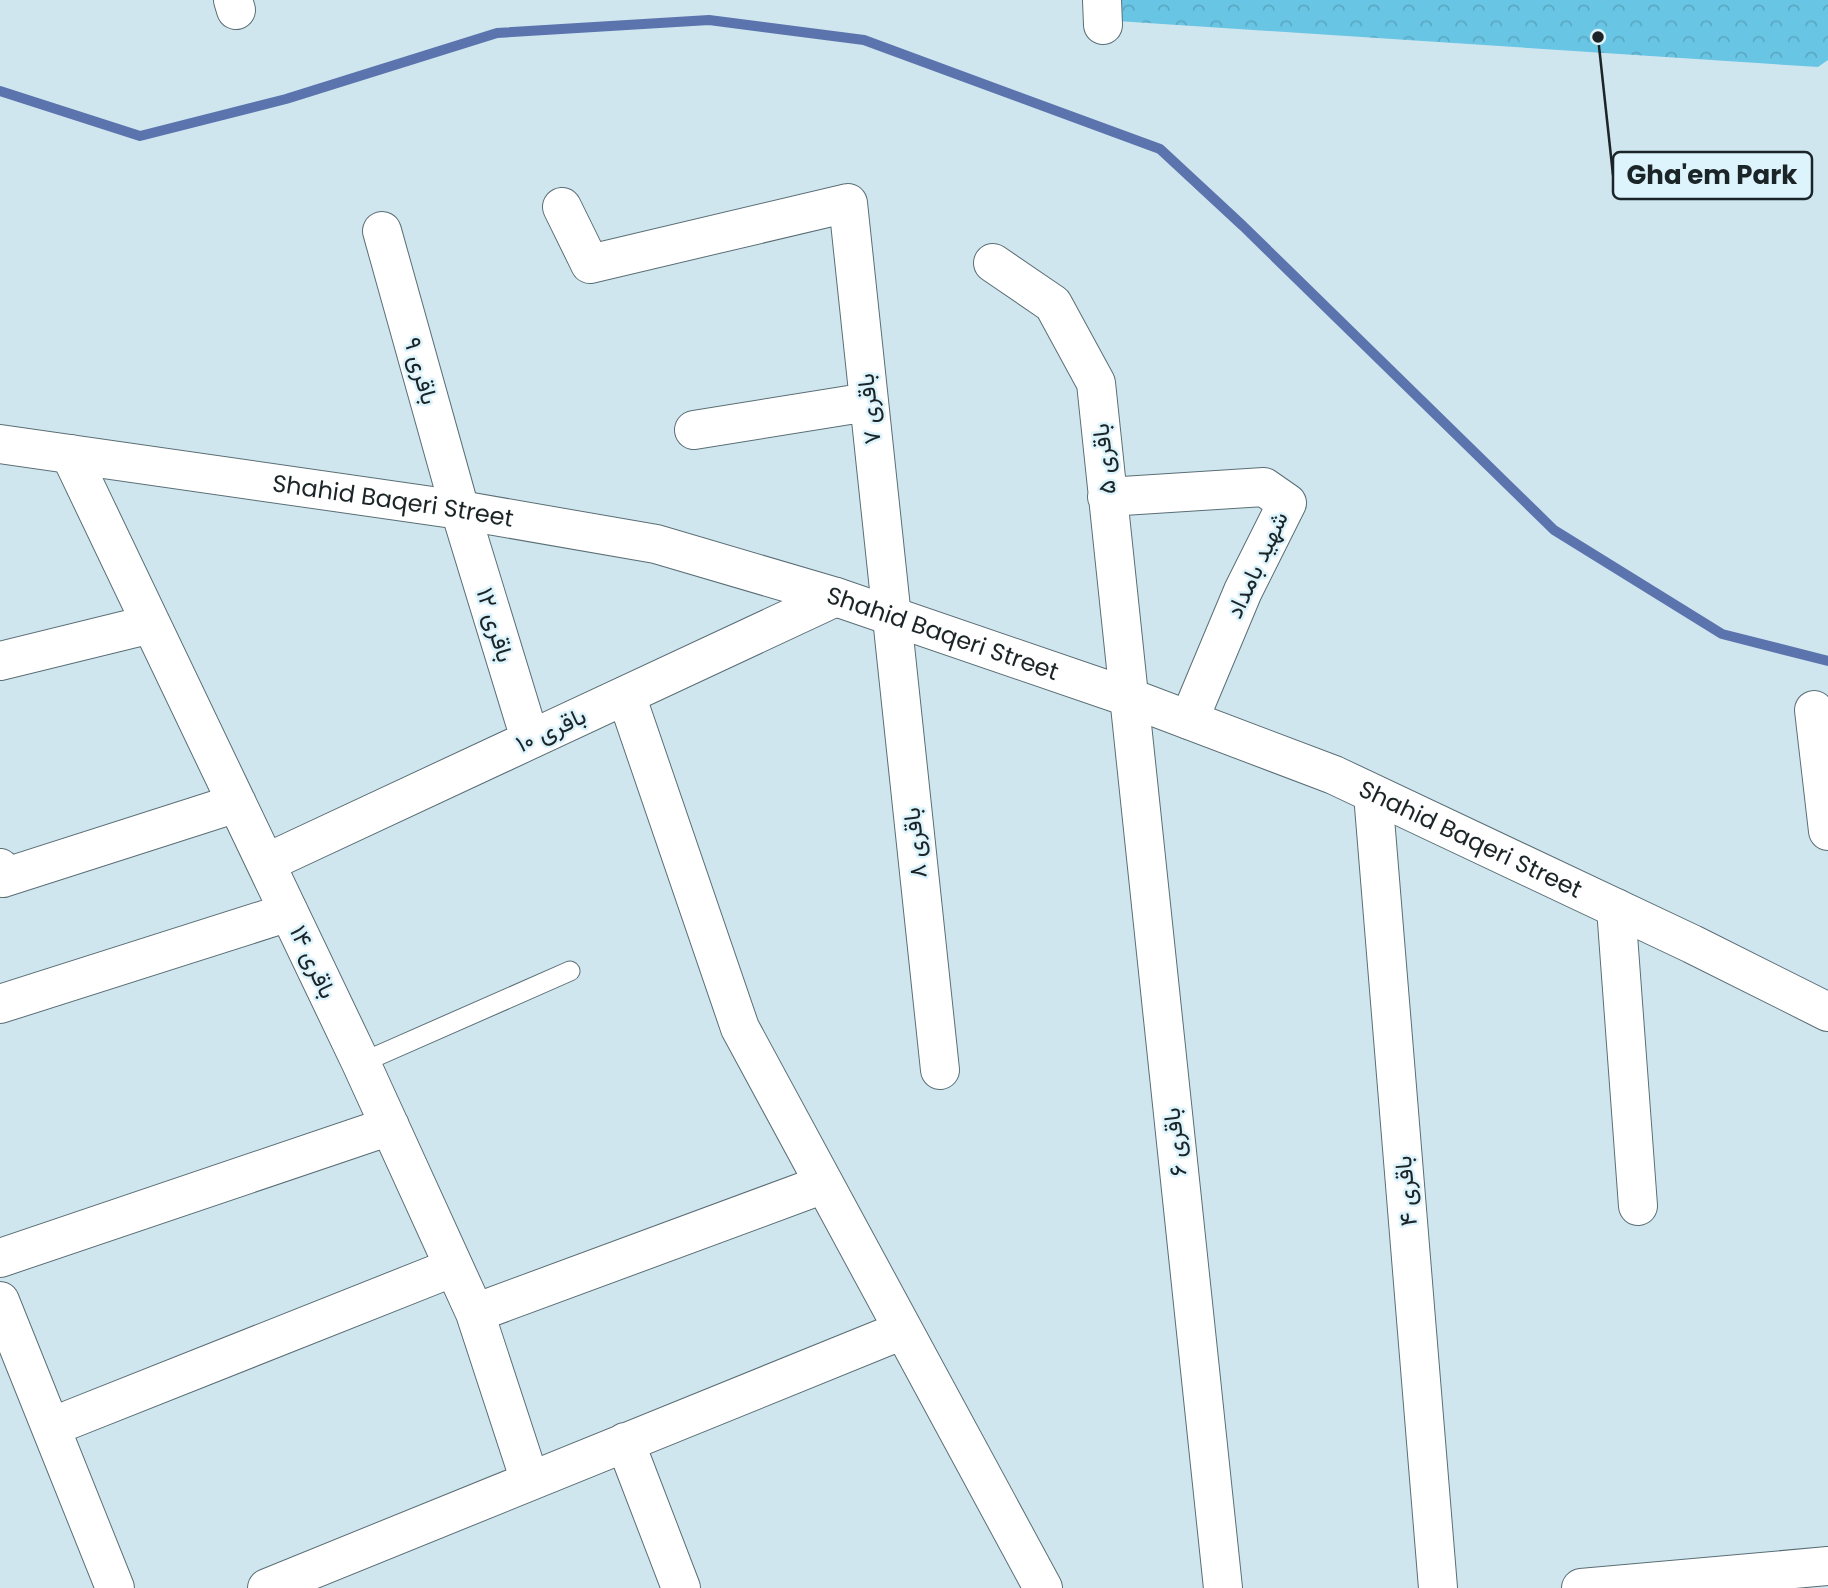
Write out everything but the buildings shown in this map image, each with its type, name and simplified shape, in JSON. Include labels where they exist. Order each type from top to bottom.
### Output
[{"type":"street","name":"باقری ۷","points":[[562,207],[590,264],[848,203],[891,616]]},
{"type":"street","name":"باقری ۹","points":[[382,231],[460,510]]},
{"type":"street","name":"باقری ۵","points":[[993,264],[1053,304],[1096,383],[1128,697]]},
{"type":"street","points":[[694,430],[869,402]]},
{"type":"street","name":"Shahid Baqeri Street","points":[[0,444],[460,510],[656,544],[836,597],[1128,697],[1334,775],[1692,944],[1828,1012]]},
{"type":"street","name":"باقری ۱۴","points":[[70,454],[361,1062],[475,1313],[530,1481]]},
{"type":"street","name":"شهید بامداد","points":[[1107,497],[1264,487],[1287,503],[1243,591],[1189,720]]},
{"type":"street","name":"باقری ۱۲","points":[[460,510],[530,739]]},
{"type":"street","name":"باقری ۱۰","points":[[266,863],[836,597]]},
{"type":"street","name":"باقری ۸","points":[[891,616],[940,1070]]},
{"type":"street","points":[[0,661],[151,624]]},
{"type":"street","points":[[626,695],[740,1028],[1043,1588]]},
{"type":"street","name":"باقری ۶","points":[[1128,697],[1223,1588]]},
{"type":"street","points":[[1814,710],[1828,831]]},
{"type":"street","name":"باقری ۴","points":[[1373,794],[1438,1588]]},
{"type":"street","points":[[0,868],[3,878],[237,803]]},
{"type":"street","points":[[1616,908],[1638,1206]]},
{"type":"street","points":[[0,1004],[289,912]]},
{"type":"street","points":[[0,1258],[390,1126]]},
{"type":"street","points":[[475,1313],[824,1184]]},
{"type":"street","points":[[51,1427],[454,1267]]},
{"type":"street","points":[[0,1301],[115,1588]]},
{"type":"street","points":[[267,1588],[903,1330]]},
{"type":"street","points":[[625,1443],[681,1588]]},
{"type":"street","points":[[1581,1588],[1828,1566]]},
{"type":"lane","points":[[361,1062],[570,971]]},
{"type":"green space","points":[[1117,0],[1828,0],[1828,60],[1818,67],[1117,21]]},
{"type":"waterway","points":[[0,91],[140,136],[286,99],[497,33],[709,20],[864,40],[1160,149],[1243,226],[1554,530],[1722,634],[1828,661]]},
{"type":"place","name":"Gha'em Park","points":[[1598,37]]}]
